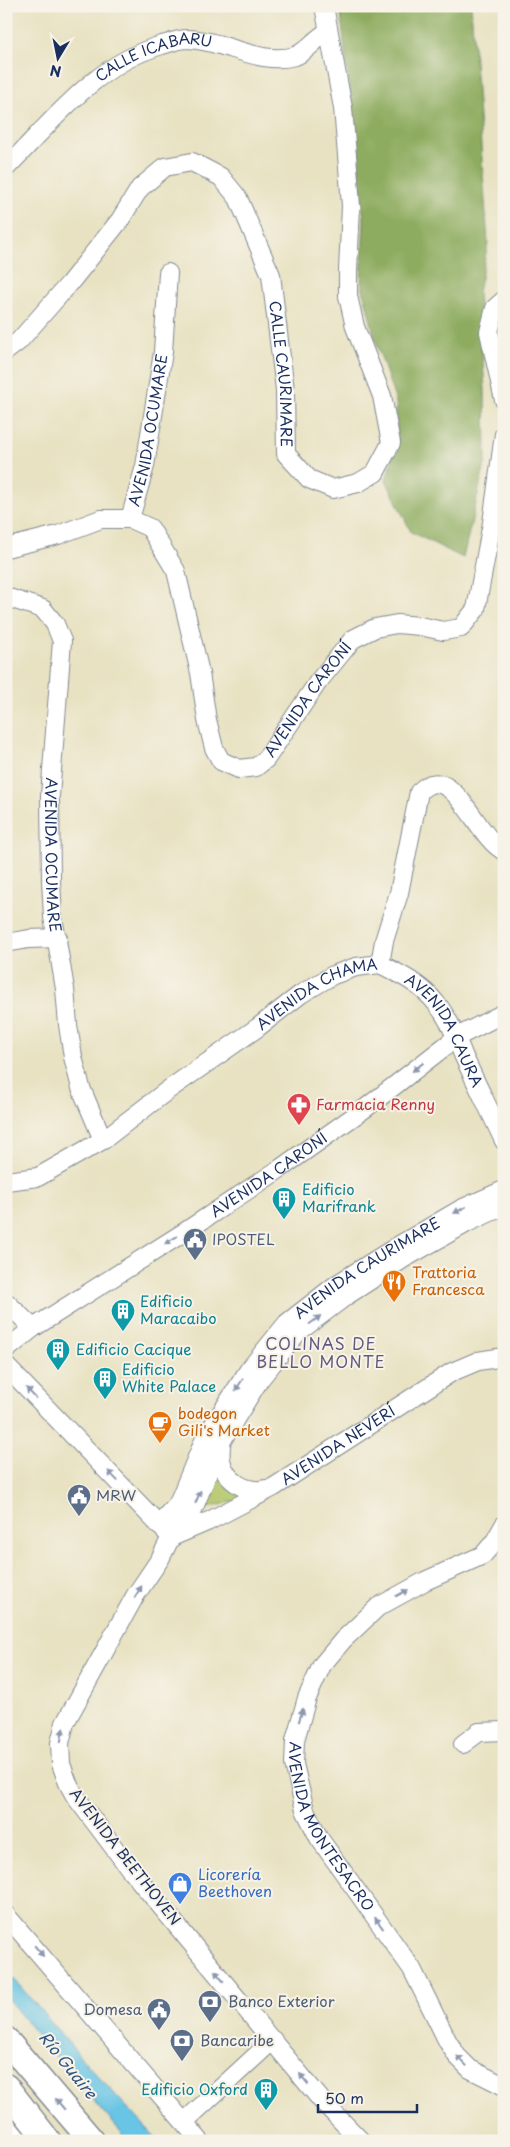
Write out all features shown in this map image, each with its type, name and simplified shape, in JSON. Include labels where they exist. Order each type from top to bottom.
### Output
[{"type":"highway","points":[[6,2040],[92,2141]]},
{"type":"highway","points":[[6,2088],[48,2141]]},
{"type":"street","name":"CALLE CAURIMARE","points":[[6,351],[19,341],[69,284],[120,220],[140,188],[165,167],[192,162],[221,177],[238,198],[271,275],[285,390],[286,454],[308,479],[333,489],[358,483],[375,473],[390,443],[382,396],[355,327],[348,296],[350,197],[343,108],[324,6]]},
{"type":"street","name":"CALLE ICABARU","points":[[6,168],[68,103],[98,76],[136,53],[185,39],[214,42],[270,59],[296,56],[328,32]]},
{"type":"street","name":"AVENIDA OCUMARE","points":[[6,548],[58,535],[101,519],[130,519],[145,466],[163,352],[168,273]]},
{"type":"street","points":[[504,300],[495,308],[489,332],[504,400]]},
{"type":"street","name":"AVENIDA CARONÍ","points":[[130,519],[150,528],[176,570],[200,673],[207,720],[214,748],[222,761],[239,769],[256,767],[266,759],[318,682],[353,639],[374,628],[397,624],[420,626],[442,631],[461,628],[476,609],[492,523],[504,434]]},
{"type":"street","name":"AVENIDA OCUMARE","points":[[6,597],[43,608],[55,624],[62,641],[50,796],[51,880],[54,917],[73,1057],[81,1088],[103,1140]]},
{"type":"street","name":"AVENIDA CHAMA","points":[[6,1181],[38,1177],[103,1140],[168,1090],[257,1028],[301,994],[333,975],[356,967],[380,964],[384,941],[399,893],[419,792],[426,784],[437,783],[447,786],[462,801],[486,837],[504,852]]},
{"type":"street","points":[[6,943],[29,939],[58,938]]},
{"type":"street","name":"AVENIDA CAURA","points":[[380,964],[399,973],[422,988],[436,1002],[457,1037],[463,1055],[504,1141]]},
{"type":"street","name":"AVENIDA CARONÍ","points":[[6,1350],[33,1328],[281,1168],[367,1106],[457,1037],[504,1013]]},
{"type":"street","name":"AVENIDA CAURIMARE","points":[[165,1531],[205,1438],[248,1371],[287,1323],[337,1284],[396,1247],[461,1209],[504,1190]]},
{"type":"street","name":"AVENIDA CAURIMARE","points":[[165,1531],[192,1512],[221,1442],[260,1379],[297,1334],[346,1296],[404,1260],[469,1222],[504,1206]]},
{"type":"street","points":[[6,1302],[33,1328]]},
{"type":"street","name":"AVENIDA NEVERÍ","points":[[165,1531],[209,1521],[274,1488],[452,1372],[478,1361],[504,1358]]},
{"type":"street","points":[[6,1366],[165,1531]]},
{"type":"street","points":[[221,1442],[221,1460],[224,1469],[232,1480],[245,1489],[257,1492],[274,1488]]},
{"type":"street","name":"AVENIDA MONTESACRO","points":[[504,1525],[495,1541],[483,1555],[425,1581],[378,1607],[343,1640],[322,1665],[307,1698],[295,1740],[294,1764],[305,1810],[319,1838],[412,1969],[448,2042],[457,2056],[470,2069],[504,2086]]},
{"type":"street","name":"AVENIDA BEETHOVEN","points":[[165,1531],[160,1559],[135,1596],[64,1723],[60,1743],[62,1764],[68,1783],[86,1811],[130,1869],[322,2101],[361,2141]]},
{"type":"street","points":[[463,1744],[479,1732],[504,1731]]},
{"type":"street","points":[[6,1915],[200,2141]]},
{"type":"street","points":[[184,2122],[273,2040]]},
{"type":"street","points":[[6,2126],[19,2141]]},
{"type":"green space","points":[[340,6],[471,6],[488,243],[478,292],[485,389],[486,460],[463,558],[411,532],[386,480],[397,443],[396,402],[376,342],[361,282],[364,220]]},
{"type":"green space","points":[[219,1465],[247,1498],[207,1508]]},
{"type":"water","name":"Río Guaire","points":[[6,1970],[92,2070],[159,2141],[129,2141],[6,1997]]},
{"type":"place","name":"Farmacia Renny","points":[[299,1126]]},
{"type":"place","name":"Edificio Marifrank","points":[[284,1220]]},
{"type":"place","name":"IPOSTEL","points":[[195,1261]]},
{"type":"place","name":"Trattoria Francesca","points":[[394,1303]]},
{"type":"place","name":"Edificio Maracaibo","points":[[123,1332]]},
{"type":"place","name":"Edificio Cacique","points":[[58,1371]]},
{"type":"place","name":"Edificio White Palace","points":[[105,1400]]},
{"type":"place","name":"bodegon Gili's Market","points":[[160,1444]]},
{"type":"place","name":"MRW","points":[[79,1517]]},
{"type":"place","name":"Licorería Beethoven","points":[[180,1905]]},
{"type":"place","name":"Banco Exterior","points":[[210,2023]]},
{"type":"place","name":"Domesa","points":[[159,2031]]},
{"type":"place","name":"Bancaribe","points":[[182,2062]]},
{"type":"place","name":"Edificio Oxford","points":[[266,2111]]},
{"type":"district","name":"COLINAS DE BELLO MONTE","points":[[321,1353]]}]
